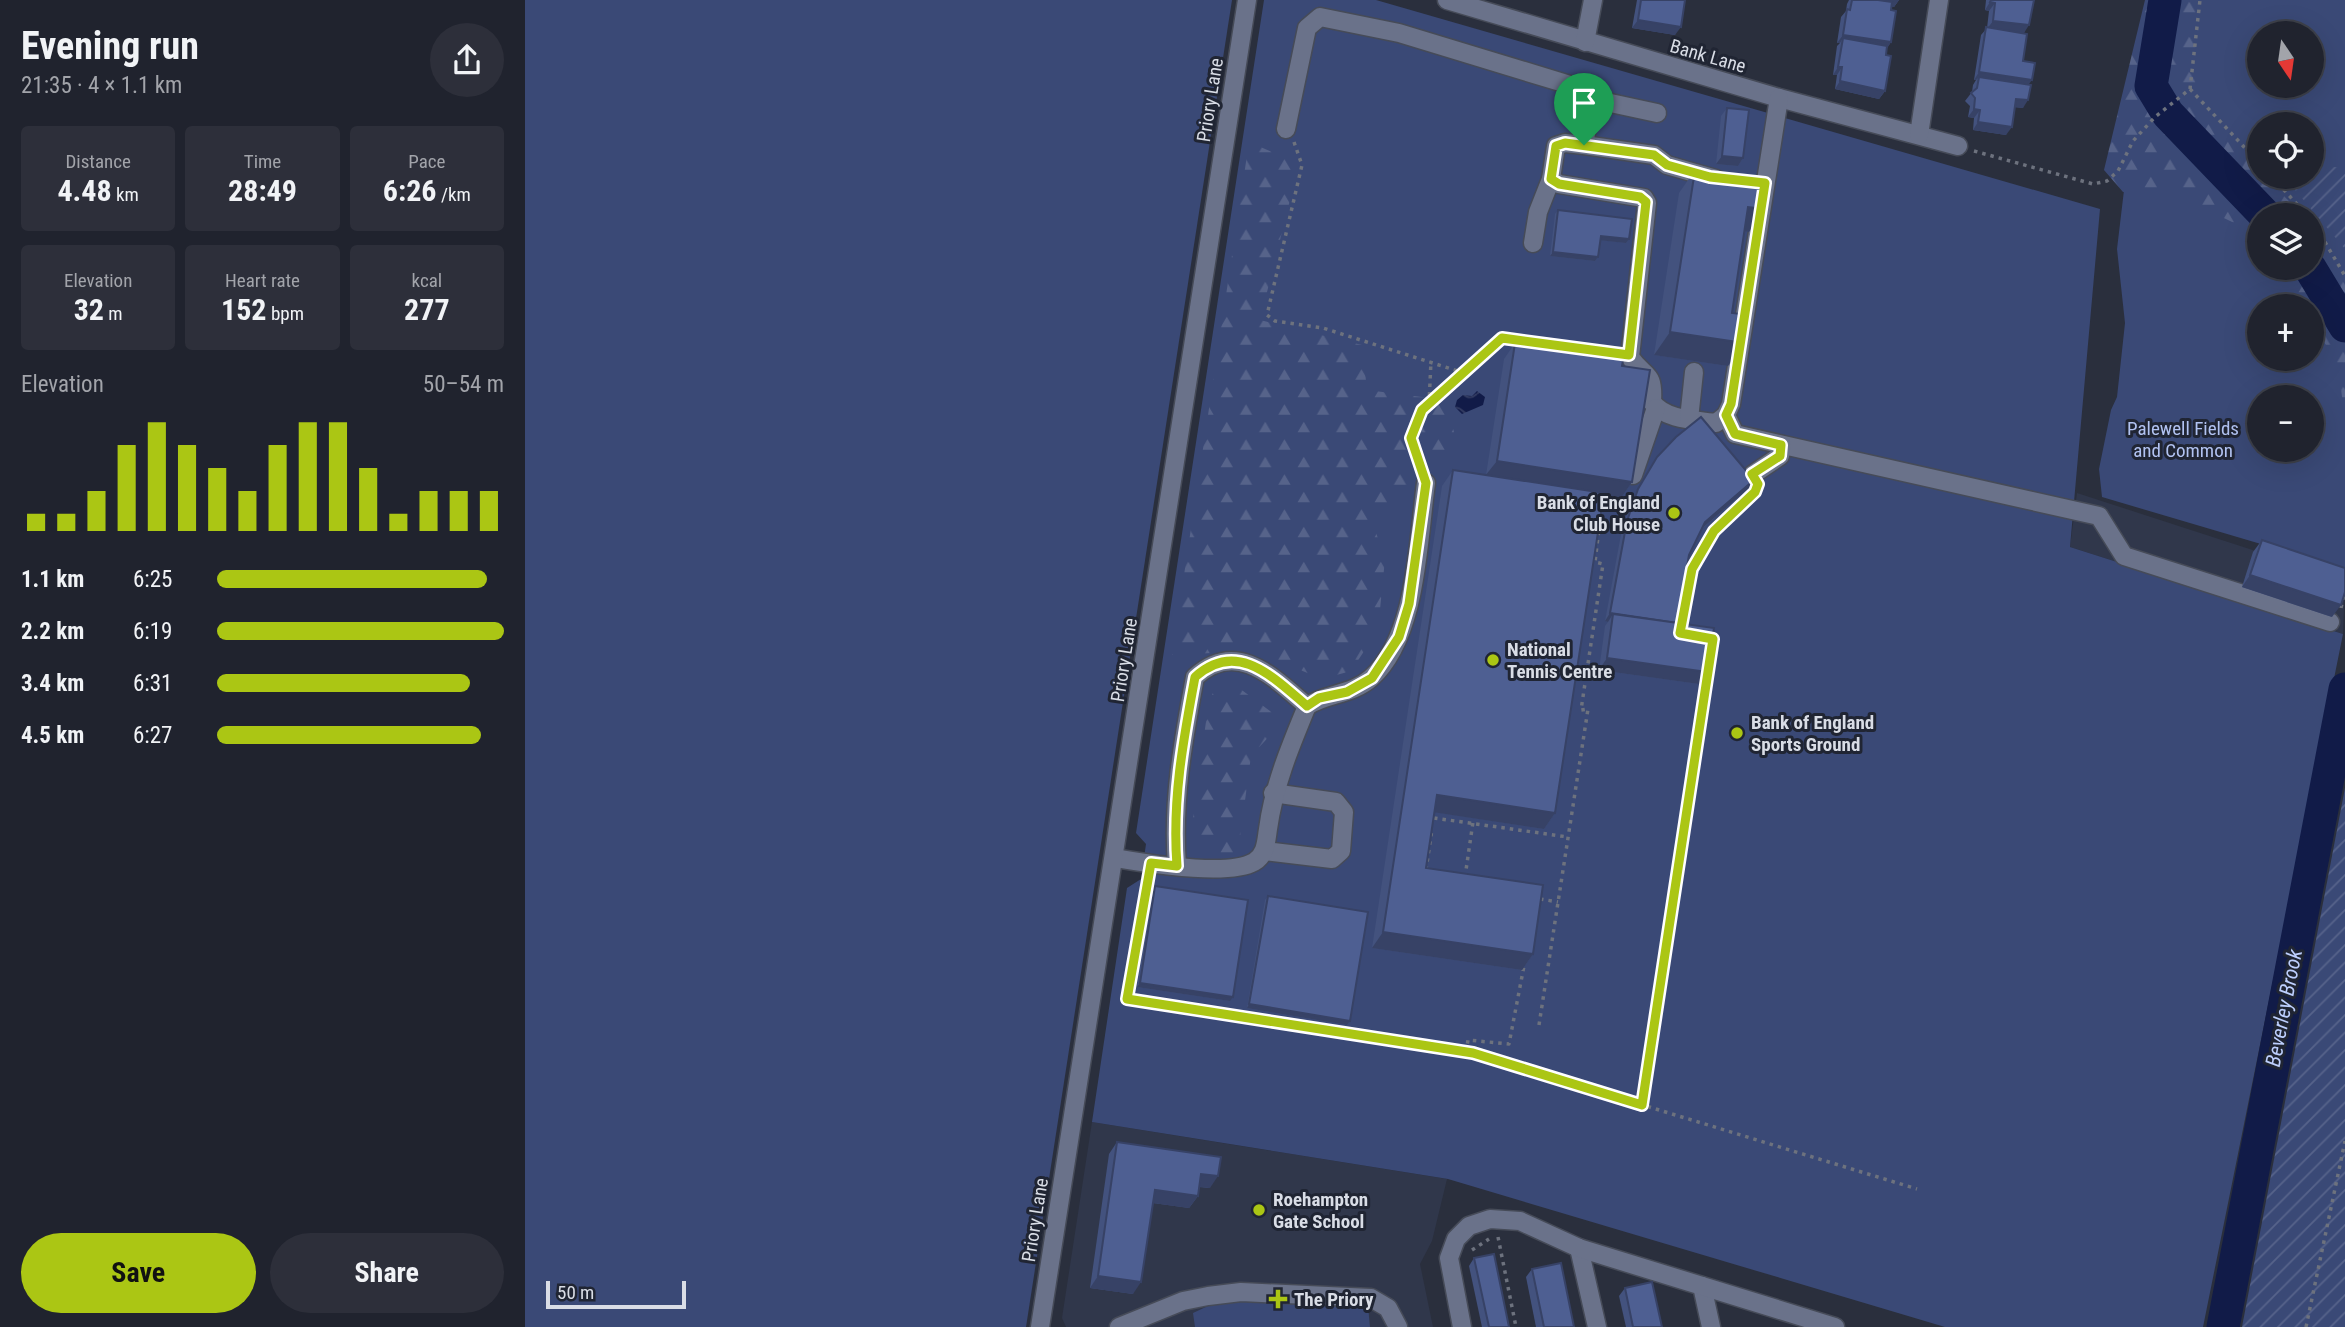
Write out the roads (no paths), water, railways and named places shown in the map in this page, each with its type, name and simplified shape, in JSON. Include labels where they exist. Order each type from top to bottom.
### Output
[{"type":"street","name":"Priory Lane","points":[[1040,1327],[1247,0]]},
{"type":"street","name":"Bank Lane","points":[[1447,0],[1779,98],[1958,146]]},
{"type":"street","points":[[1585,42],[1593,0]]},
{"type":"street","points":[[1919,135],[1939,0]]},
{"type":"street","points":[[1286,129],[1307,28],[1320,17],[1399,33],[1580,88],[1592,99],[1657,113]]},
{"type":"street","points":[[1551,179],[1559,184],[1640,197],[1646,202],[1629,355],[1635,364],[1650,375],[1653,384],[1652,402],[1656,408],[1689,419],[1716,423],[1726,415],[1731,404],[1779,98]]},
{"type":"street","points":[[1584,145],[1592,99]]},
{"type":"street","points":[[1533,243],[1538,212],[1551,179],[1556,146],[1584,145],[1654,155],[1667,165],[1736,182],[1765,183]]},
{"type":"street","points":[[1689,419],[1694,372]]},
{"type":"street","points":[[1633,475],[1656,408]]},
{"type":"street","points":[[1726,415],[1735,434],[2099,516],[2124,556],[2330,622]]},
{"type":"street","points":[[1752,474],[1780,456],[1781,445]]},
{"type":"street","points":[[1115,858],[1177,866],[1235,867],[1254,862],[1265,851],[1273,793],[1307,706],[1319,698],[1359,687],[1382,665],[1399,637],[1409,604],[1426,483]]},
{"type":"street","points":[[1177,866],[1174,825],[1176,781],[1195,677],[1206,666],[1230,659],[1252,663],[1307,706]]},
{"type":"street","points":[[1265,851],[1332,859],[1341,851],[1344,812],[1336,802],[1273,793]]},
{"type":"street","points":[[1462,1327],[1450,1258],[1456,1240],[1469,1226],[1490,1219],[1520,1221],[1579,1248],[1835,1327]]},
{"type":"street","points":[[1579,1248],[1597,1327]]},
{"type":"street","points":[[1702,1286],[1711,1327]]},
{"type":"street","points":[[1119,1327],[1183,1301],[1241,1292],[1371,1298],[1388,1308],[1398,1327]]},
{"type":"water","points":[[1477,391],[1485,397],[1483,405],[1462,414],[1455,407],[1457,400],[1463,395],[1472,396]]},
{"type":"waterway","name":"Beverley Brook","points":[[2165,0],[2151,86],[2168,114],[2253,203]]},
{"type":"waterway","name":"Beverley Brook","points":[[2317,280],[2345,326]]},
{"type":"waterway","name":"Beverley Brook","points":[[2223,1327],[2345,689]]},
{"type":"place","name":"Bank of England Club House","points":[[1674,513]]},
{"type":"place","name":"National Tennis Centre","points":[[1493,660]]},
{"type":"place","name":"Bank of England Sports Ground","points":[[1737,733]]},
{"type":"place","name":"Roehampton Gate School","points":[[1259,1210]]},
{"type":"place","name":"The Priory","points":[[1278,1299]]},
{"type":"park label","name":"Palewell Fields and Common","points":[[2183,439]]}]
